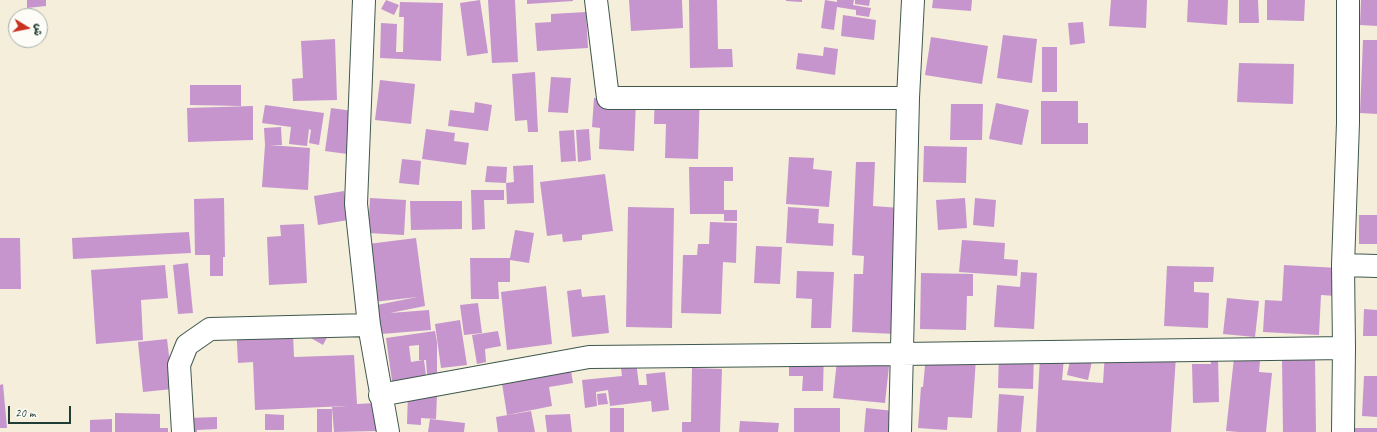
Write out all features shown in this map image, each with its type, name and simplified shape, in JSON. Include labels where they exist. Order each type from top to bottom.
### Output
[{"type":"street","points":[[364,0],[356,204],[368,326],[388,432]]},
{"type":"street","points":[[596,0],[608,98],[908,98]]},
{"type":"street","points":[[900,432],[908,98],[913,0]]},
{"type":"street","points":[[1343,432],[1343,265],[1348,123],[1348,0]]},
{"type":"street","points":[[1343,265],[1377,266]]},
{"type":"street","points":[[183,432],[179,365],[187,345],[210,328],[368,326]]},
{"type":"street","points":[[380,395],[589,357],[1344,348]]},
{"type":"building","points":[[27,0],[46,0],[46,6],[27,8]]},
{"type":"building","points":[[386,0],[399,5],[394,15],[381,9]]},
{"type":"building","points":[[480,0],[488,53],[467,56],[460,3]]},
{"type":"building","points":[[488,0],[515,0],[518,62],[492,63]]},
{"type":"building","points":[[527,0],[573,0],[573,1],[527,4]]},
{"type":"building","points":[[629,0],[682,0],[683,28],[631,31]]},
{"type":"building","points":[[689,0],[717,0],[718,49],[732,49],[733,67],[690,68]]},
{"type":"building","points":[[802,0],[802,2],[786,1]]},
{"type":"building","points":[[825,0],[837,2],[837,0],[854,0],[853,5],[871,8],[869,17],[856,15],[856,10],[837,7],[834,30],[821,28]]},
{"type":"building","points":[[855,0],[870,0],[869,6],[855,4]]},
{"type":"building","points":[[933,0],[972,0],[971,11],[932,8]]},
{"type":"building","points":[[1111,0],[1147,0],[1146,28],[1109,26]]},
{"type":"building","points":[[1188,0],[1228,0],[1227,25],[1187,22]]},
{"type":"building","points":[[1239,0],[1258,0],[1259,23],[1239,23]]},
{"type":"building","points":[[1267,0],[1305,0],[1304,21],[1267,20]]},
{"type":"building","points":[[1361,0],[1377,0],[1377,26],[1360,25]]},
{"type":"building","points":[[400,2],[443,3],[441,61],[380,58],[381,23],[397,24],[396,52],[403,52],[404,17],[399,17]]},
{"type":"building","points":[[586,12],[588,48],[537,51],[535,23],[551,22],[551,14]]},
{"type":"building","points":[[843,15],[876,20],[874,40],[841,36]]},
{"type":"building","points":[[1083,22],[1085,43],[1070,45],[1068,23]]},
{"type":"building","points":[[1003,35],[1037,39],[1032,83],[997,78]]},
{"type":"building","points":[[931,37],[988,46],[982,84],[925,75]]},
{"type":"building","points":[[335,39],[337,100],[293,101],[292,79],[303,78],[301,41]]},
{"type":"building","points":[[1363,40],[1377,40],[1377,114],[1360,113]]},
{"type":"building","points":[[824,47],[838,49],[835,75],[796,69],[798,53],[823,56]]},
{"type":"building","points":[[1042,47],[1057,47],[1057,92],[1042,92]]},
{"type":"building","points":[[1239,63],[1294,64],[1293,104],[1237,102]]},
{"type":"building","points":[[535,72],[538,132],[528,132],[527,120],[515,121],[512,74]]},
{"type":"building","points":[[551,77],[571,78],[568,113],[548,112]]},
{"type":"building","points":[[380,80],[415,84],[411,124],[375,120]]},
{"type":"building","points":[[190,85],[241,85],[241,106],[190,105]]},
{"type":"building","points":[[655,86],[700,87],[698,159],[665,158],[666,124],[654,124]]},
{"type":"building","points":[[594,98],[636,100],[634,151],[599,149],[600,128],[592,127]]},
{"type":"building","points":[[1041,101],[1078,101],[1078,123],[1088,123],[1088,144],[1041,144]]},
{"type":"building","points":[[475,102],[492,105],[488,131],[448,126],[450,110],[474,113]]},
{"type":"building","points":[[996,103],[1029,110],[1022,145],[989,139]]},
{"type":"building","points":[[951,104],[983,104],[982,140],[950,140]]},
{"type":"building","points":[[265,105],[324,113],[319,145],[309,143],[311,130],[309,129],[307,146],[289,144],[291,127],[262,123]]},
{"type":"building","points":[[253,106],[253,140],[188,142],[187,108]]},
{"type":"building","points":[[331,108],[353,111],[347,154],[325,151]]},
{"type":"building","points":[[281,127],[282,145],[269,145],[310,148],[308,190],[262,187],[265,145],[264,128]]},
{"type":"building","points":[[426,129],[455,133],[454,141],[469,143],[466,165],[422,159]]},
{"type":"building","points":[[589,129],[591,160],[578,162],[576,130]]},
{"type":"building","points":[[574,130],[576,161],[561,162],[559,131]]},
{"type":"building","points":[[924,146],[967,147],[966,183],[923,182]]},
{"type":"building","points":[[789,157],[814,158],[813,169],[832,171],[829,207],[786,204]]},
{"type":"building","points":[[402,159],[421,161],[419,185],[399,183]]},
{"type":"building","points":[[856,162],[875,162],[873,206],[900,208],[896,334],[852,332],[854,274],[863,274],[864,256],[852,255]]},
{"type":"building","points":[[533,165],[534,203],[507,204],[506,183],[514,182],[513,166]]},
{"type":"building","points":[[487,166],[507,167],[506,183],[485,182]]},
{"type":"building","points":[[689,167],[733,167],[733,181],[724,181],[724,210],[737,210],[737,221],[724,221],[724,214],[690,214]]},
{"type":"building","points":[[605,174],[613,231],[582,235],[582,240],[563,242],[562,234],[547,236],[540,182]]},
{"type":"building","points":[[471,190],[504,190],[504,200],[484,200],[485,229],[472,230]]},
{"type":"building","points":[[344,191],[348,220],[318,225],[314,196]]},
{"type":"building","points":[[224,198],[225,257],[223,257],[223,276],[210,276],[210,255],[195,255],[194,199]]},
{"type":"building","points":[[370,198],[406,200],[404,235],[368,233]]},
{"type":"building","points":[[965,198],[967,228],[938,230],[936,200]]},
{"type":"building","points":[[975,198],[996,200],[994,227],[973,225]]},
{"type":"building","points":[[410,201],[462,201],[462,229],[411,230]]},
{"type":"building","points":[[628,207],[674,208],[672,328],[626,327]]},
{"type":"building","points":[[788,207],[819,209],[818,223],[834,224],[833,246],[786,243]]},
{"type":"building","points":[[1359,215],[1377,215],[1377,244],[1359,244]]},
{"type":"building","points":[[710,222],[737,223],[736,263],[723,262],[721,314],[681,313],[683,255],[697,255],[698,244],[709,244]]},
{"type":"building","points":[[304,224],[307,283],[269,285],[267,237],[281,236],[280,225]]},
{"type":"building","points":[[515,230],[534,233],[529,263],[510,260],[510,282],[498,282],[499,299],[471,299],[470,258],[510,258]]},
{"type":"building","points":[[189,232],[191,253],[73,259],[72,238]]},
{"type":"building","points":[[0,238],[20,238],[21,289],[0,289]]},
{"type":"building","points":[[416,238],[425,306],[390,313],[429,310],[431,330],[381,334],[377,305],[417,297],[374,302],[368,244]]},
{"type":"building","points":[[962,240],[1005,243],[1004,259],[1018,260],[1017,276],[959,272]]},
{"type":"building","points":[[756,246],[782,247],[780,284],[754,283]]},
{"type":"building","points":[[188,263],[193,313],[178,314],[173,265]]},
{"type":"building","points":[[165,265],[168,298],[141,300],[143,340],[96,344],[91,270]]},
{"type":"building","points":[[1284,265],[1338,268],[1336,296],[1321,295],[1319,335],[1263,332],[1265,300],[1282,301]]},
{"type":"building","points":[[1167,266],[1214,267],[1213,282],[1194,282],[1194,292],[1209,293],[1208,328],[1164,326]]},
{"type":"building","points":[[797,271],[834,272],[831,328],[811,328],[812,299],[796,298]]},
{"type":"building","points":[[1021,272],[1037,273],[1034,329],[994,327],[997,285],[1020,287]]},
{"type":"building","points":[[921,273],[973,274],[973,296],[967,296],[966,330],[920,329]]},
{"type":"building","points":[[546,286],[552,344],[507,350],[501,292]]},
{"type":"building","points":[[581,289],[582,297],[605,295],[609,333],[572,337],[567,291]]},
{"type":"building","points":[[1227,298],[1259,301],[1255,337],[1223,334]]},
{"type":"building","points":[[478,303],[482,333],[464,335],[460,305]]},
{"type":"building","points":[[1364,309],[1377,310],[1377,336],[1363,336]]},
{"type":"building","points":[[460,320],[467,365],[441,368],[435,324]]},
{"type":"building","points":[[236,323],[293,333],[294,357],[354,355],[357,404],[375,403],[377,431],[334,432],[332,407],[347,406],[255,410],[253,362],[238,363]]},
{"type":"building","points":[[331,330],[323,345],[309,337]]},
{"type":"building","points":[[435,331],[437,342],[437,375],[427,374],[426,360],[424,360],[426,376],[392,381],[386,338]],"holes":[[[419,345],[419,360],[423,360],[411,362],[409,346]]]},
{"type":"building","points":[[498,331],[501,346],[485,349],[486,362],[477,364],[472,335]]},
{"type":"building","points":[[167,339],[173,389],[143,392],[138,342]]},
{"type":"building","points":[[789,349],[824,349],[823,391],[802,391],[803,376],[789,376]]},
{"type":"building","points":[[838,351],[890,357],[885,403],[833,398]]},
{"type":"building","points":[[1105,352],[1176,356],[1171,432],[1036,432],[1040,357],[1064,358],[1062,380],[1103,383]]},
{"type":"building","points":[[999,353],[1034,353],[1033,389],[998,388]]},
{"type":"building","points":[[635,354],[639,385],[647,385],[646,374],[665,372],[669,410],[652,412],[651,401],[610,406],[608,390],[596,392],[597,406],[585,408],[582,380],[622,376],[621,368],[613,369],[611,357]]},
{"type":"building","points":[[926,355],[976,358],[972,418],[948,417],[947,430],[918,428],[921,387],[923,387]]},
{"type":"building","points":[[1218,355],[1219,402],[1193,403],[1192,364],[1211,364],[1210,356]]},
{"type":"building","points":[[1071,356],[1092,361],[1088,380],[1067,375]]},
{"type":"building","points":[[1234,358],[1260,361],[1259,372],[1272,373],[1266,432],[1226,431]]},
{"type":"building","points":[[1315,358],[1316,432],[1283,432],[1282,359]]},
{"type":"building","points":[[569,359],[573,383],[549,387],[552,406],[507,415],[500,371]]},
{"type":"building","points":[[692,368],[722,369],[720,432],[682,432],[682,422],[691,422]]},
{"type":"building","points":[[1364,376],[1377,376],[1377,417],[1362,416]]},
{"type":"building","points":[[3,384],[7,428],[0,428],[0,385]]},
{"type":"building","points":[[408,393],[437,395],[436,419],[421,418],[421,425],[407,424]]},
{"type":"building","points":[[606,393],[608,404],[598,405],[597,394]]},
{"type":"building","points":[[999,394],[1024,396],[1021,432],[997,432]]},
{"type":"building","points":[[610,408],[624,408],[624,432],[610,432]]},
{"type":"building","points":[[794,408],[840,408],[840,432],[794,432]]},
{"type":"building","points":[[866,408],[894,411],[892,432],[864,432]]},
{"type":"building","points":[[317,409],[332,409],[332,432],[317,432]]},
{"type":"building","points":[[531,411],[535,432],[498,432],[496,417]]},
{"type":"building","points":[[115,413],[160,414],[160,428],[168,428],[168,432],[115,432]]},
{"type":"building","points":[[265,414],[284,415],[284,430],[265,430]]},
{"type":"building","points":[[570,414],[572,432],[547,432],[545,415]]},
{"type":"building","points":[[217,417],[217,429],[186,432],[186,418]]},
{"type":"building","points":[[112,419],[112,432],[90,432],[90,420]]},
{"type":"building","points":[[430,419],[465,423],[464,432],[428,432]]},
{"type":"building","points":[[740,421],[779,423],[778,432],[739,432]]},
{"type":"building","points":[[1355,428],[1377,428],[1377,432],[1355,432]]}]
